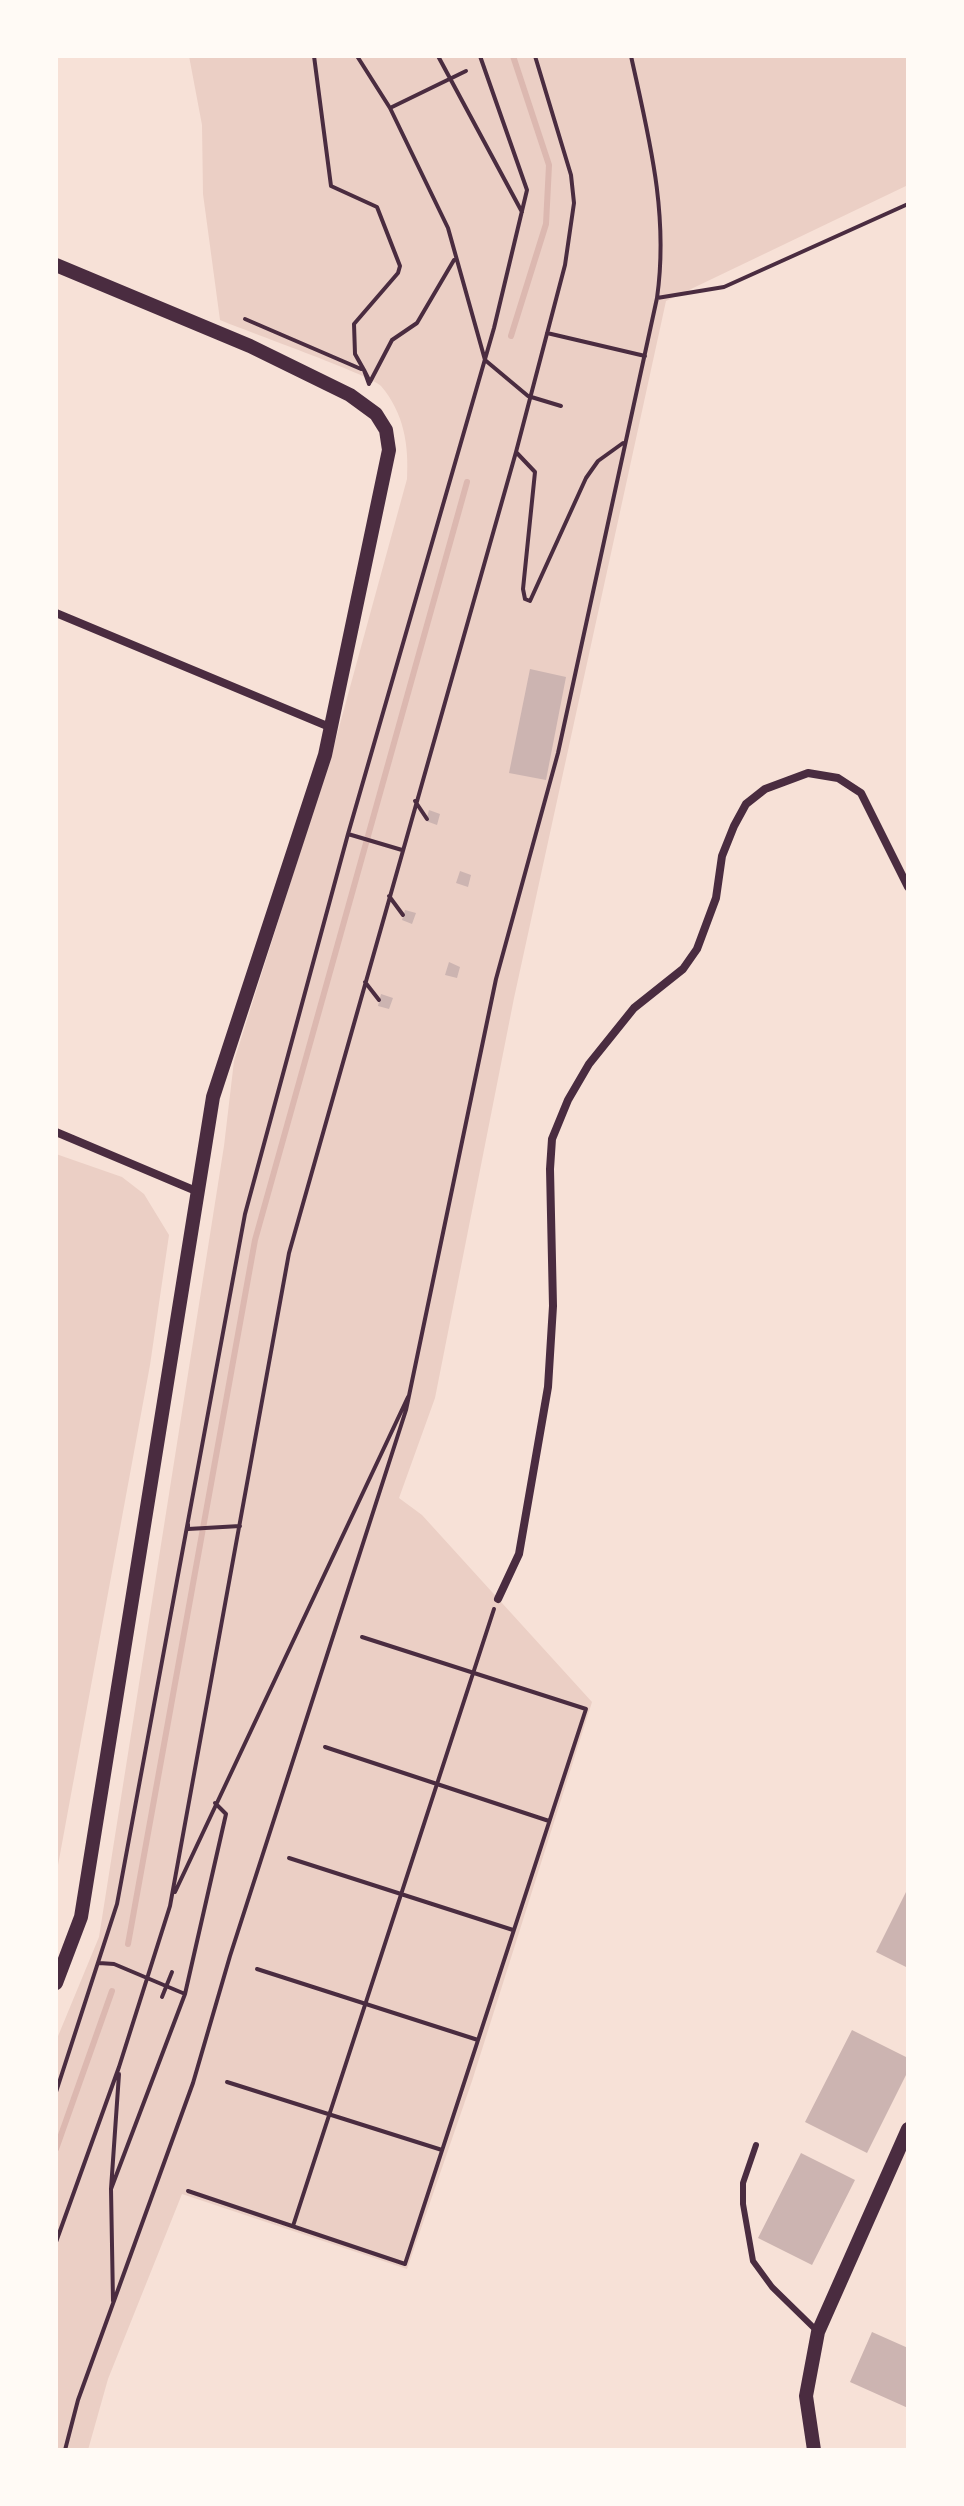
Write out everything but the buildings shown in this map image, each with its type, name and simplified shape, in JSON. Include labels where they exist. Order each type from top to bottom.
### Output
[{"type":"street","points":[[56,265],[250,346],[350,395],[376,414],[389,450],[386,477],[332,728],[213,1097],[81,1917],[56,1983]]},
{"type":"street","points":[[56,613],[332,728]]},
{"type":"street","points":[[498,1599],[519,1554],[548,1387],[553,1306],[552,1139],[589,1064],[634,1008],[683,969],[697,949],[716,898],[722,856],[734,826],[746,804],[765,789],[808,773],[838,778],[861,793],[908,887]]},
{"type":"street","points":[[56,1132],[196,1191]]},
{"type":"street","points":[[814,2450],[806,2396],[818,2332],[908,2129]]},
{"type":"lane","points":[[756,2145],[743,2183],[743,2204],[753,2261],[772,2287],[818,2332]]},
{"type":"path","points":[[314,56],[331,186],[377,207],[400,266],[398,273],[354,324],[355,354],[370,382],[392,340],[417,323],[454,260]]},
{"type":"path","points":[[357,56],[390,108],[448,228],[454,260],[485,360],[528,396],[561,406]]},
{"type":"path","points":[[438,56],[522,212]]},
{"type":"path","points":[[56,2092],[117,1904],[245,1214],[348,834],[485,360],[527,190],[480,56]]},
{"type":"path","points":[[56,2242],[119,2067],[170,1906],[289,1253],[516,452],[528,396],[565,265],[574,203],[565,147],[535,56]]},
{"type":"path","points":[[65,2450],[78,2400],[193,2083],[230,1956],[413,1387],[496,979],[558,753],[657,298],[663,255],[658,180],[631,56]]},
{"type":"path","points":[[390,108],[466,71]]},
{"type":"path","points":[[657,298],[724,287],[908,204]]},
{"type":"path","points":[[245,319],[364,370],[369,384]]},
{"type":"path","points":[[547,333],[645,356]]},
{"type":"path","points":[[516,452],[535,472],[523,589],[525,599],[530,601],[586,478],[598,461],[623,443]]},
{"type":"path","points":[[415,801],[427,819]]},
{"type":"path","points":[[348,834],[402,850]]},
{"type":"path","points":[[389,896],[403,915]]},
{"type":"path","points":[[365,982],[379,1000]]},
{"type":"path","points":[[170,1906],[215,1803],[413,1387]]},
{"type":"path","points":[[189,1505],[188,1529],[240,1526]]},
{"type":"path","points":[[293,2226],[399,1894],[498,1599]]},
{"type":"path","points":[[188,2191],[405,2264],[586,1709],[362,1637]]},
{"type":"path","points":[[325,1747],[549,1821]]},
{"type":"path","points":[[111,2189],[185,1994],[226,1814],[224,1808],[215,1803]]},
{"type":"path","points":[[289,1858],[513,1930]]},
{"type":"path","points":[[99,1963],[114,1964],[185,1994]]},
{"type":"path","points":[[257,1969],[478,2040]]},
{"type":"path","points":[[162,1997],[172,1972]]},
{"type":"path","points":[[113,2303],[111,2189],[119,2067]]},
{"type":"path","points":[[227,2082],[443,2150]]},
{"type":"shaded area","points":[[189,56],[908,56],[908,185],[666,301],[514,998],[435,1398],[399,1498],[422,1515],[592,1702],[472,2081],[407,2269],[182,2194],[108,2379],[88,2450],[56,2450],[56,2041],[99,1937],[224,1146],[234,1061],[335,742],[407,479],[407,454],[400,418],[381,386],[332,363],[220,320],[203,194],[202,125]]},
{"type":"shaded area","points":[[56,1154],[122,1177],[144,1194],[169,1235],[150,1365],[56,1876]]},
{"type":"waterway","points":[[511,336],[546,224],[549,165],[513,56]]},
{"type":"waterway","points":[[128,1944],[255,1240],[467,482]]},
{"type":"waterway","points":[[56,2149],[112,1991]]}]
